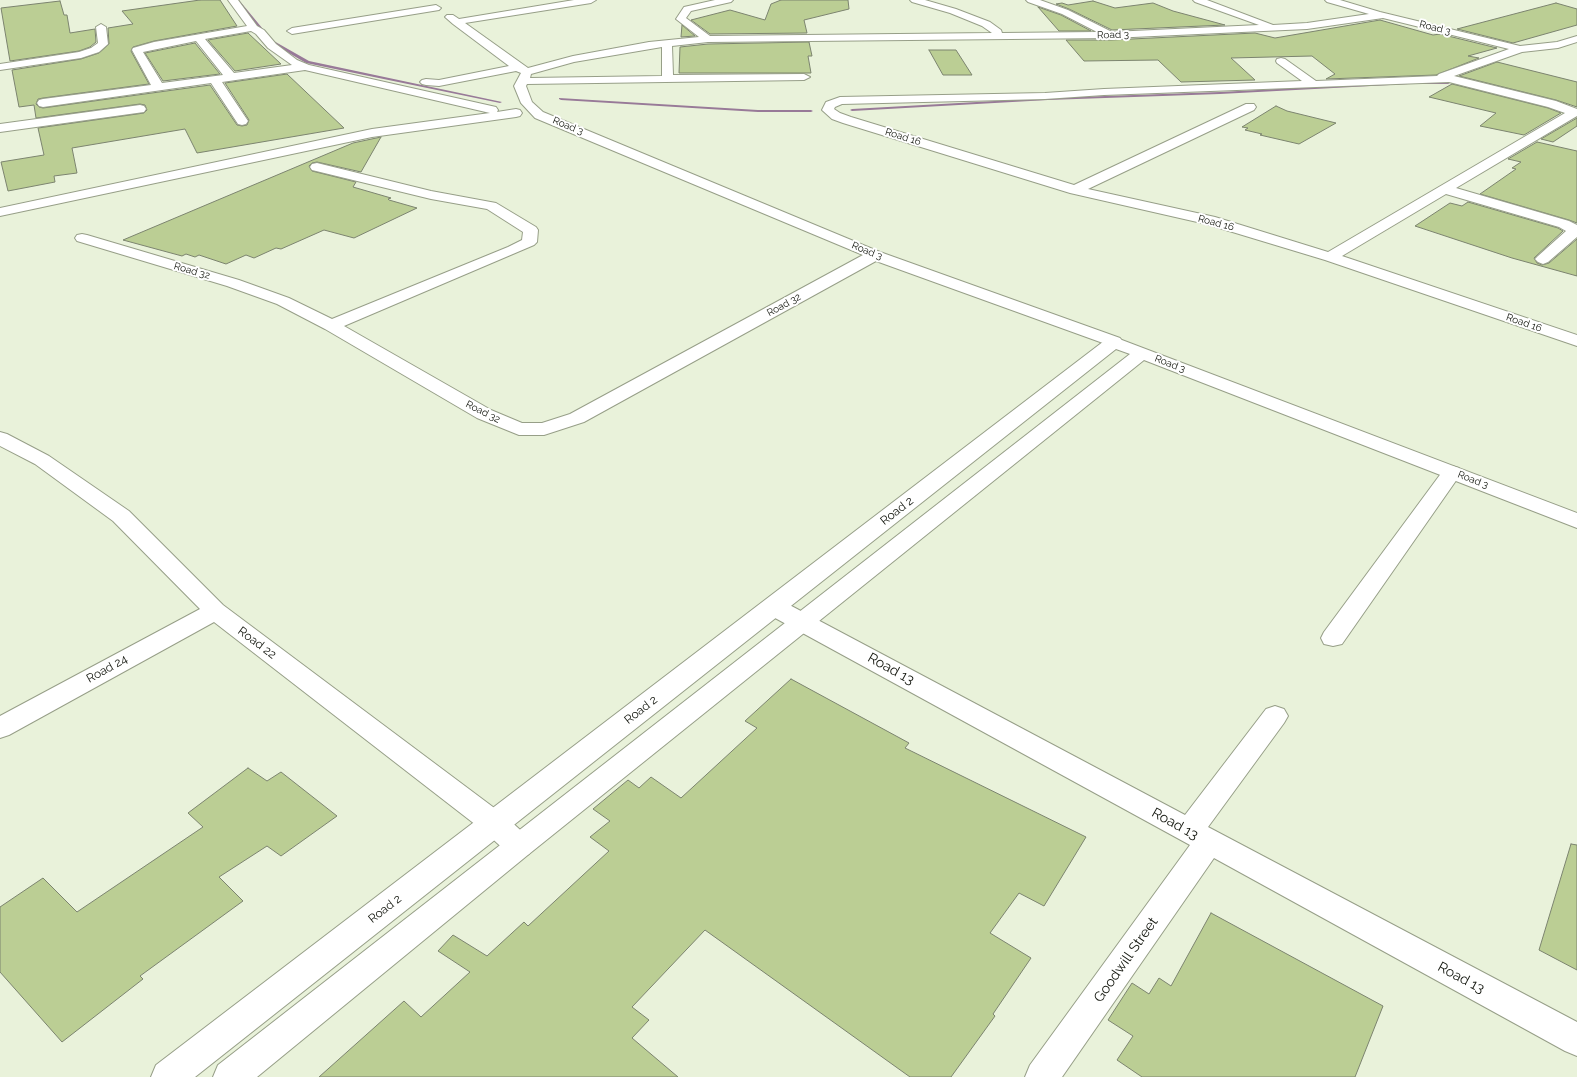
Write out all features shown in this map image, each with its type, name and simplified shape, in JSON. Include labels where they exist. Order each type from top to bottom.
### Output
[{"type":"street","points":[[233,0],[253,28],[260,32],[272,46],[293,62],[305,67],[486,109],[539,115]]},
{"type":"street","points":[[426,0],[523,74]]},
{"type":"street","points":[[456,22],[591,0]]},
{"type":"street","points":[[708,39],[681,19],[687,9],[728,0]]},
{"type":"street","points":[[915,0],[953,11],[986,24],[997,32],[997,35]]},
{"type":"street","points":[[1031,0],[1065,12],[1110,35]]},
{"type":"street","points":[[1198,0],[1279,28]]},
{"type":"street","points":[[1330,0],[1383,15]]},
{"type":"street","points":[[292,31],[436,8]]},
{"type":"street","name":"Road 3","points":[[1520,49],[1383,15],[1307,26],[1110,35],[708,39],[667,43],[573,59],[523,74],[520,86],[527,103],[539,115],[875,255],[1114,342],[1577,521]]},
{"type":"street","points":[[0,67],[80,56],[95,50],[103,44],[101,27]]},
{"type":"street","points":[[158,87],[137,50],[154,45],[253,28]]},
{"type":"street","points":[[199,38],[231,77]]},
{"type":"street","points":[[667,43],[668,79]]},
{"type":"street","points":[[1448,79],[1444,76],[1520,49],[1574,45]]},
{"type":"street","points":[[1281,61],[1313,84]]},
{"type":"street","points":[[43,103],[305,67]]},
{"type":"street","points":[[426,82],[440,83],[523,74],[668,79],[804,77]]},
{"type":"street","points":[[214,79],[242,121]]},
{"type":"street","name":"Road 16","points":[[1576,112],[1552,104],[1448,79],[1104,92],[1038,96],[840,101],[830,105],[828,110],[836,116],[847,120],[1075,190],[1210,220],[1330,257],[1577,341]]},
{"type":"street","points":[[1075,190],[1250,107]]},
{"type":"street","points":[[0,128],[140,109]]},
{"type":"street","points":[[1330,257],[1576,112]]},
{"type":"street","points":[[0,212],[365,134],[516,113]]},
{"type":"street","points":[[317,167],[431,195],[491,206],[531,230],[529,242],[513,250],[331,325]]},
{"type":"street","points":[[1444,189],[1564,224],[1576,230],[1543,259]]},
{"type":"street","name":"Road 32","points":[[82,238],[233,283],[283,301],[331,325],[484,414],[519,429],[544,429],[578,418],[875,255]]},
{"type":"street","name":"Road 2","points":[[168,1077],[1114,342]]},
{"type":"street","points":[[230,1077],[518,846],[1142,353]]},
{"type":"street","name":"Road 22","points":[[3,443],[42,460],[121,516],[215,611],[495,824],[518,846]]},
{"type":"street","points":[[1333,638],[1452,472]]},
{"type":"street","name":"Road 13","points":[[774,607],[803,621],[1199,837],[1577,1040]]},
{"type":"street","name":"Road 24","points":[[0,728],[215,611]]},
{"type":"street","name":"Goodwill Street","points":[[1042,1077],[1199,837],[1275,716]]},
{"type":"building","points":[[200,0],[220,0],[237,26],[154,41],[133,47],[131,51],[149,84],[43,98],[38,99],[36,104],[43,108],[210,85],[237,125],[242,126],[247,125],[249,120],[225,83],[287,74],[344,128],[197,153],[185,129],[72,148],[77,173],[54,176],[55,182],[8,191],[1,162],[44,155],[38,128],[144,113],[147,110],[145,105],[140,104],[36,118],[34,105],[19,107],[12,70],[81,59],[99,53],[109,44],[108,28],[133,24],[122,11]]},
{"type":"building","points":[[781,0],[848,0],[849,9],[804,20],[807,33],[710,34],[691,20],[730,10],[765,20],[771,4]]},
{"type":"building","points":[[60,1],[64,15],[67,15],[70,33],[95,29],[96,42],[90,47],[79,51],[10,61],[1,8]]},
{"type":"building","points":[[1093,1],[1115,8],[1153,3],[1173,11],[1225,25],[1112,30],[1056,4],[1062,3],[1068,5]]},
{"type":"building","points":[[1556,3],[1577,9],[1577,25],[1513,43],[1457,29]]},
{"type":"building","points":[[1038,7],[1061,15],[1091,31],[1059,31]]},
{"type":"building","points":[[1380,20],[1433,35],[1440,34],[1497,48],[1468,56],[1479,58],[1436,75],[1326,79],[1335,74],[1312,56],[1231,58],[1255,80],[1181,82],[1158,60],[1084,61],[1066,40],[1111,40],[1255,33],[1275,38]]},
{"type":"building","points":[[682,25],[695,36],[681,37]]},
{"type":"building","points":[[248,33],[281,64],[235,71],[208,40]]},
{"type":"building","points":[[809,42],[812,56],[808,56],[811,73],[679,73],[680,47],[708,44]]},
{"type":"building","points":[[195,43],[220,74],[163,81],[145,53]]},
{"type":"building","points":[[929,50],[956,50],[972,75],[943,75]]},
{"type":"building","points":[[1497,62],[1577,82],[1577,107],[1556,100],[1459,76]]},
{"type":"building","points":[[1452,84],[1548,108],[1561,113],[1524,135],[1480,126],[1496,113],[1429,97]]},
{"type":"building","points":[[1276,106],[1287,111],[1336,123],[1299,144],[1260,135],[1262,134],[1245,130],[1248,128],[1242,127]]},
{"type":"building","points":[[1577,118],[1577,126],[1553,142],[1541,139]]},
{"type":"building","points":[[381,137],[361,172],[317,162],[312,163],[309,166],[312,171],[356,182],[353,187],[391,198],[388,199],[417,208],[354,238],[324,230],[281,249],[276,248],[254,258],[246,255],[226,264],[199,255],[195,257],[186,254],[182,256],[123,240],[353,143]]},
{"type":"building","points":[[1537,142],[1577,151],[1577,223],[1480,194],[1516,169],[1512,168],[1521,162],[1508,159]]},
{"type":"building","points":[[1468,202],[1558,228],[1563,231],[1534,258],[1537,263],[1542,265],[1549,263],[1577,239],[1577,276],[1512,258],[1415,226],[1450,203],[1462,206]]},
{"type":"building","points":[[791,679],[909,743],[905,748],[1086,837],[1044,906],[1019,893],[990,933],[1031,958],[993,1014],[995,1016],[951,1077],[910,1077],[705,930],[632,1007],[649,1020],[632,1038],[678,1077],[319,1077],[404,1001],[421,1017],[470,972],[438,951],[453,935],[487,956],[524,922],[528,926],[609,851],[590,837],[610,821],[593,809],[628,780],[639,788],[651,777],[681,798],[757,728],[745,721]]},
{"type":"building","points":[[248,768],[267,781],[281,772],[337,816],[281,856],[267,846],[219,877],[243,901],[140,976],[143,979],[62,1042],[0,972],[0,907],[43,878],[77,912],[203,827],[188,813]]},
{"type":"building","points":[[1571,844],[1577,845],[1577,970],[1539,950]]},
{"type":"building","points":[[1211,913],[1383,1006],[1355,1077],[1142,1077],[1117,1060],[1133,1036],[1108,1020],[1132,983],[1149,994],[1159,978],[1171,986]]},
{"type":"waterway","points":[[237,0],[271,41],[308,62],[500,102]]},
{"type":"waterway","points":[[852,110],[1048,99],[1220,93],[1409,83],[1448,83]]},
{"type":"waterway","points":[[561,99],[758,111],[811,111]]}]
